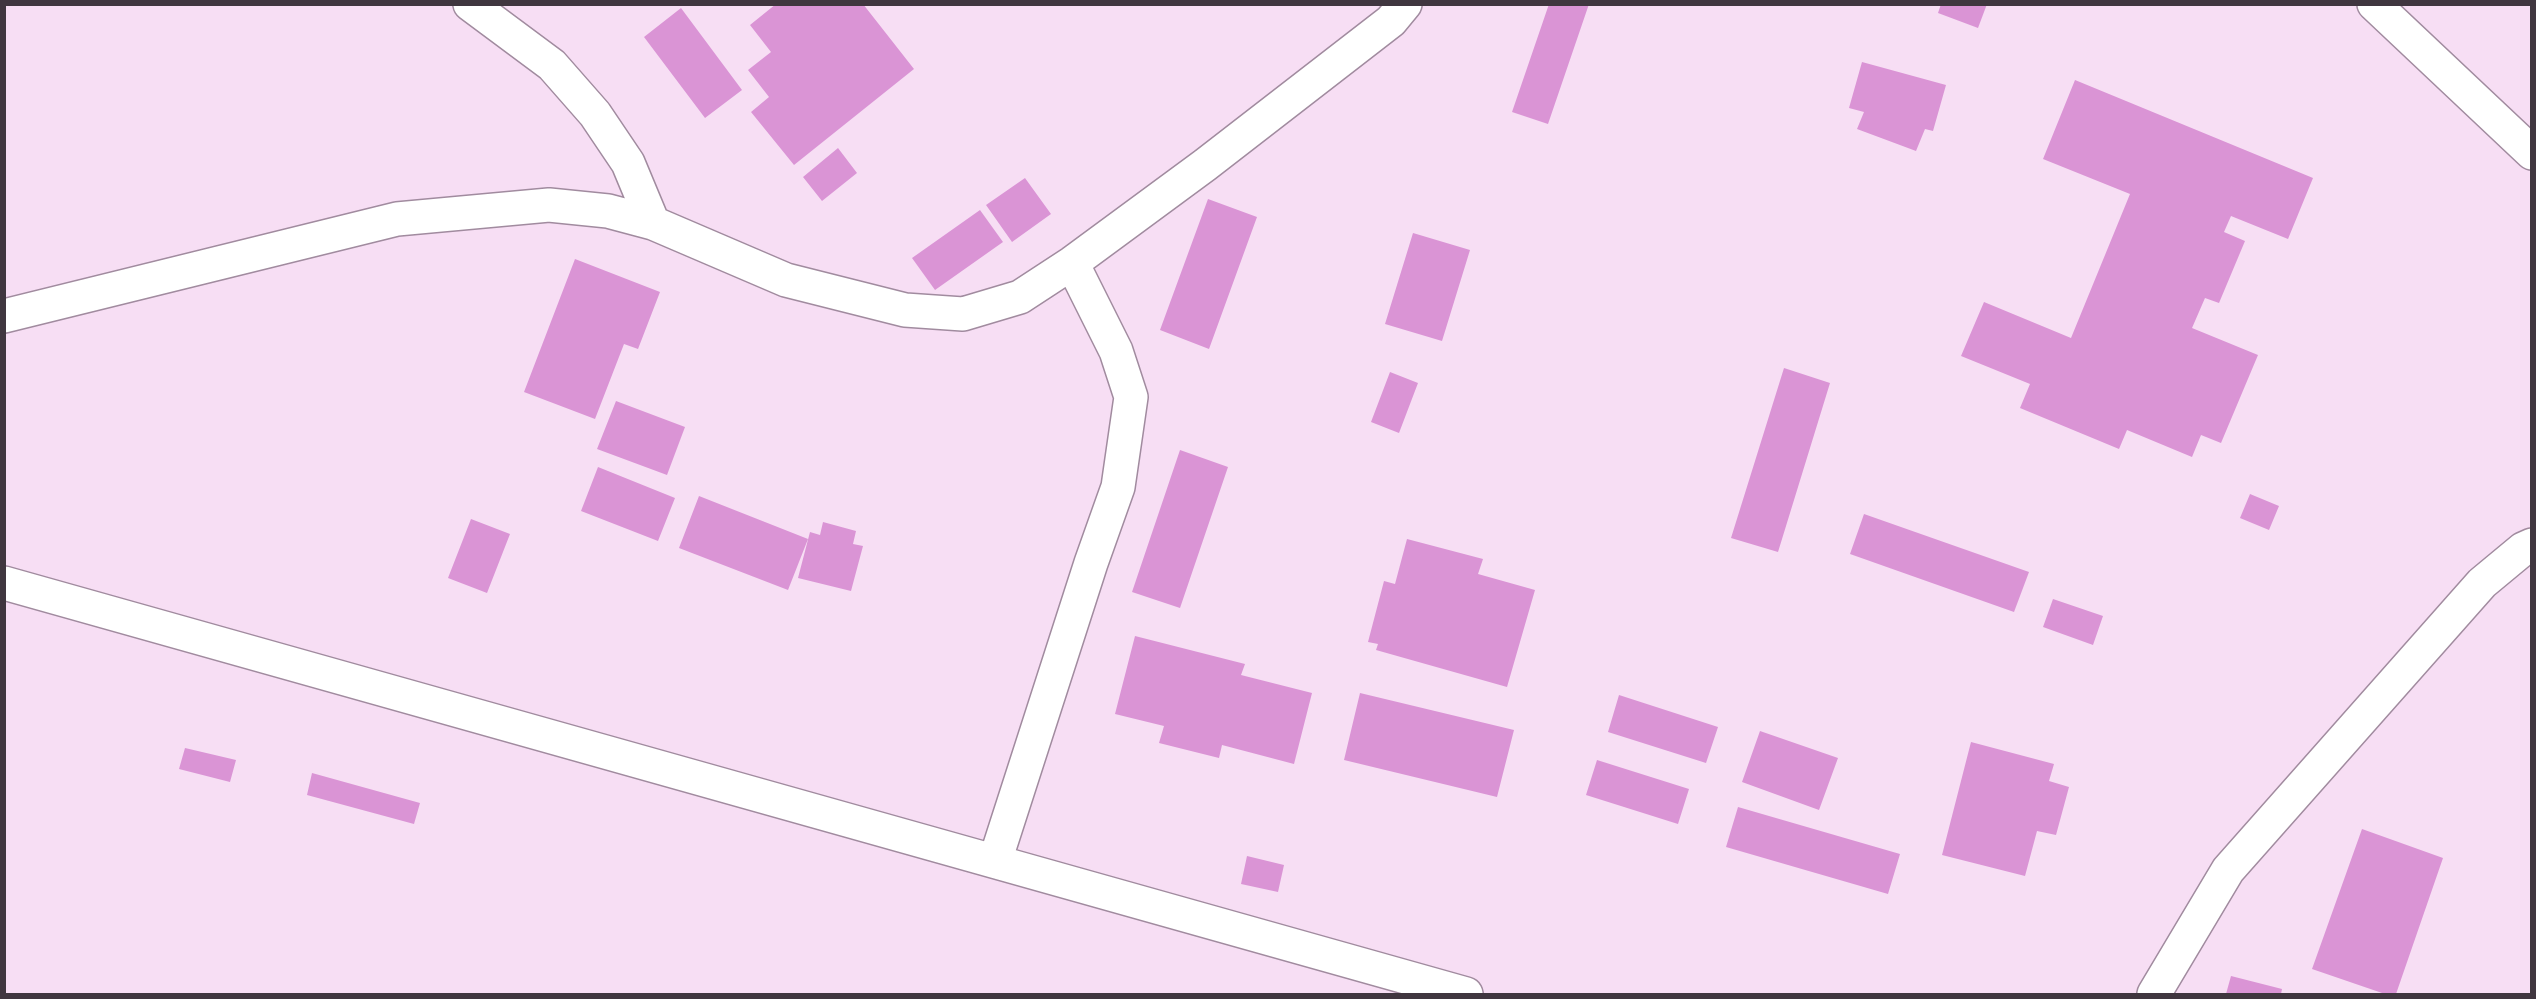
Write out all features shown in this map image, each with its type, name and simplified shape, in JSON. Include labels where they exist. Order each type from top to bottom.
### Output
[{"type":"street","points":[[470,4],[552,65],[595,114],[628,163],[653,224]]},
{"type":"street","points":[[4,316],[398,219],[549,206],[609,211],[653,224],[786,280],[905,310],[963,314],[1020,297],[1072,263],[1215,158],[1391,21],[1406,4]]},
{"type":"street","points":[[2374,4],[2532,153]]},
{"type":"street","points":[[995,861],[1091,563],[1118,487],[1131,397],[1116,351],[1072,263]]},
{"type":"street","points":[[2154,994],[2229,870],[2482,583],[2523,549],[2532,545]]},
{"type":"street","points":[[4,583],[1466,994]]},
{"type":"building","points":[[776,4],[863,4],[914,69],[794,165],[751,112],[769,97],[748,70],[771,52],[750,25]]},
{"type":"building","points":[[1549,4],[1589,4],[1548,124],[1512,112]]},
{"type":"building","points":[[1941,4],[1987,4],[1978,28],[1938,13]]},
{"type":"building","points":[[681,8],[742,90],[705,118],[644,37]]},
{"type":"building","points":[[1862,62],[1946,85],[1933,131],[1925,129],[1916,151],[1857,129],[1864,112],[1849,108]]},
{"type":"building","points":[[2075,80],[2313,178],[2288,239],[2231,216],[2224,232],[2245,241],[2219,303],[2205,298],[2192,328],[2258,355],[2221,443],[2201,435],[2192,457],[2127,430],[2119,449],[2020,408],[2030,384],[1961,356],[1984,302],[2071,338],[2130,194],[2043,159]]},
{"type":"building","points":[[838,148],[857,173],[822,201],[803,177]]},
{"type":"building","points":[[1025,178],[1051,214],[1012,242],[986,205]]},
{"type":"building","points":[[1208,199],[1257,217],[1209,349],[1160,330]]},
{"type":"building","points":[[980,210],[1003,242],[935,290],[912,258]]},
{"type":"building","points":[[1413,233],[1470,250],[1442,341],[1385,324]]},
{"type":"building","points":[[575,259],[660,292],[638,349],[624,344],[595,419],[524,392]]},
{"type":"building","points":[[1784,368],[1830,383],[1778,552],[1731,538]]},
{"type":"building","points":[[1390,372],[1418,383],[1399,433],[1371,422]]},
{"type":"building","points":[[616,401],[685,427],[667,475],[597,449]]},
{"type":"building","points":[[1180,450],[1228,467],[1180,608],[1132,592]]},
{"type":"building","points":[[598,467],[675,498],[658,541],[581,511]]},
{"type":"building","points":[[2250,494],[2279,506],[2269,530],[2240,518]]},
{"type":"building","points":[[699,496],[808,539],[788,590],[679,548]]},
{"type":"building","points":[[1864,514],[2029,572],[2014,612],[1850,554]]},
{"type":"building","points":[[471,519],[510,534],[487,593],[448,578]]},
{"type":"building","points":[[823,522],[856,531],[853,544],[863,546],[851,591],[798,578],[810,532],[820,535]]},
{"type":"building","points":[[1407,539],[1483,559],[1478,574],[1535,590],[1507,687],[1376,650],[1378,644],[1368,642],[1384,581],[1395,584]]},
{"type":"building","points":[[2053,599],[2103,616],[2093,645],[2043,627]]},
{"type":"building","points":[[1135,636],[1245,664],[1241,675],[1312,693],[1294,764],[1222,745],[1219,758],[1159,743],[1164,726],[1115,714]]},
{"type":"building","points":[[1360,693],[1514,730],[1497,797],[1344,760]]},
{"type":"building","points":[[1619,695],[1718,727],[1706,763],[1608,732]]},
{"type":"building","points":[[1760,731],[1838,758],[1819,810],[1742,782]]},
{"type":"building","points":[[1971,742],[2054,764],[2049,781],[2069,787],[2056,835],[2037,831],[2025,876],[1942,855]]},
{"type":"building","points":[[185,748],[236,760],[230,782],[179,769]]},
{"type":"building","points":[[1597,760],[1689,789],[1678,824],[1586,795]]},
{"type":"building","points":[[312,773],[420,803],[414,824],[307,795]]},
{"type":"building","points":[[1738,807],[1900,854],[1888,894],[1726,847]]},
{"type":"building","points":[[2362,829],[2443,858],[2396,994],[2385,994],[2312,969]]},
{"type":"building","points":[[1247,856],[1284,865],[1278,892],[1241,884]]},
{"type":"building","points":[[2231,976],[2282,989],[2281,994],[2226,994]]}]
